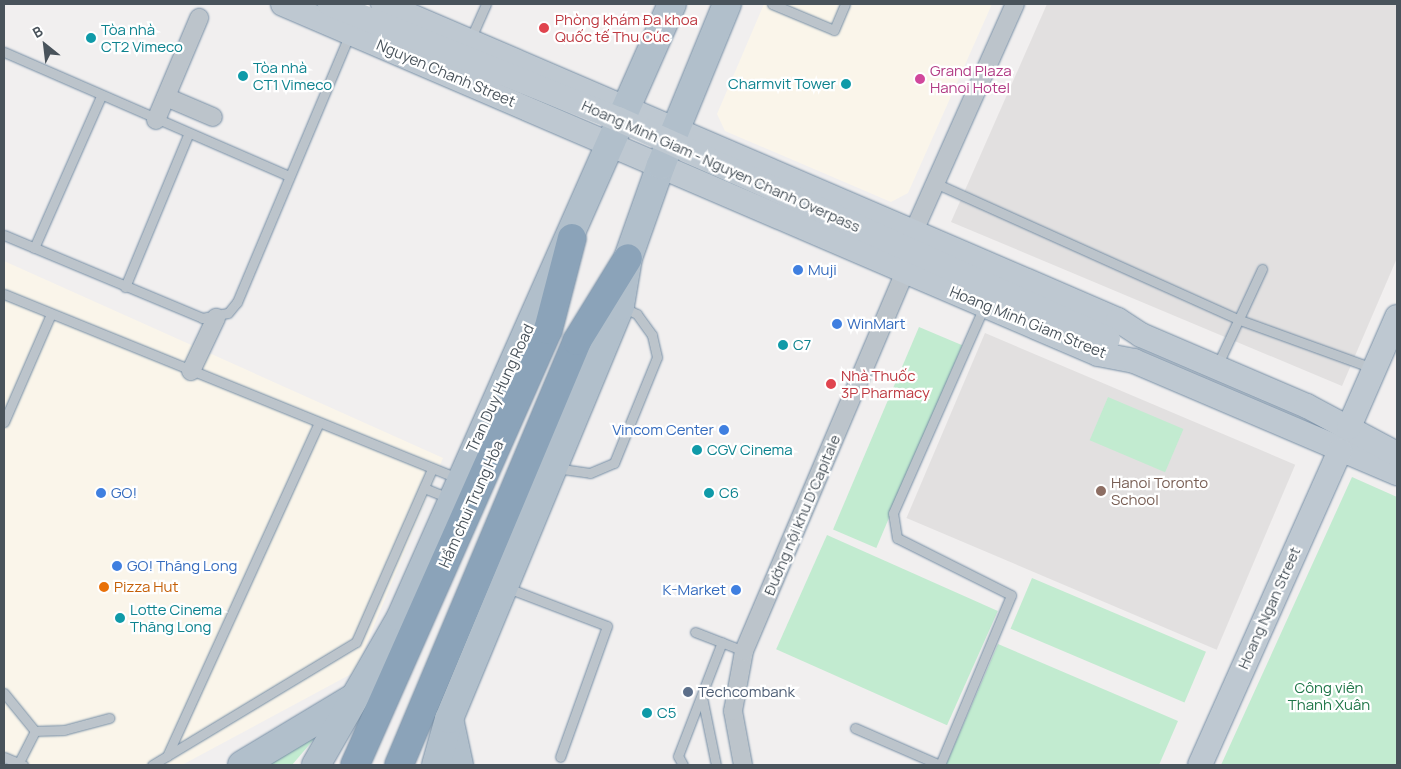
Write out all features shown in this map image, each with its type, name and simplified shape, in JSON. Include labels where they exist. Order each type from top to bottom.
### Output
[{"type":"highway","name":"Hầm chui Trung Hòa","points":[[355,765],[548,330],[572,238]]},
{"type":"highway","points":[[399,765],[578,341],[628,258]]},
{"type":"main road","name":"Tran Duy Hung Road","points":[[317,759],[355,697],[400,617],[455,489],[572,238],[610,143],[672,4]]},
{"type":"main road","points":[[436,765],[449,719],[620,306],[628,258],[661,165],[726,4]]},
{"type":"main road","points":[[242,765],[355,697]]},
{"type":"main road","points":[[449,719],[459,765]]},
{"type":"street","name":"Nguyen Chanh Street","points":[[282,4],[661,165]]},
{"type":"street","name":"Hoang Minh Giam - Nguyen Chanh Overpass","points":[[330,4],[618,119],[1108,339],[1134,361]]},
{"type":"street","points":[[383,4],[626,106],[750,164],[1118,320],[1141,335],[1217,366],[1393,448]]},
{"type":"street","points":[[913,233],[1015,4]]},
{"type":"street","points":[[156,120],[199,18]]},
{"type":"street","points":[[518,103],[550,95],[551,81],[544,72]]},
{"type":"street","points":[[166,97],[213,117]]},
{"type":"street","points":[[728,197],[717,178],[722,168],[750,164]]},
{"type":"street","name":"Hoang Minh Giam Street","points":[[661,165],[728,197],[1098,354],[1134,361],[1340,451],[1397,473]]},
{"type":"street","name":"Đường nội khu D'Capitale","points":[[743,765],[733,711],[744,651],[905,272]]},
{"type":"street","points":[[1350,428],[1397,317]]},
{"type":"street","points":[[191,371],[216,318]]},
{"type":"street","points":[[1108,339],[1141,335]]},
{"type":"street","name":"Hoang Ngan Street","points":[[1200,765],[1340,451]]},
{"type":"lane","points":[[470,40],[486,4]]},
{"type":"lane","points":[[772,4],[834,30],[845,4]]},
{"type":"lane","points":[[4,235],[202,318],[216,318],[238,302],[350,33]]},
{"type":"lane","points":[[4,52],[188,135],[289,176]]},
{"type":"lane","points":[[34,248],[102,96]]},
{"type":"lane","points":[[125,287],[188,135]]},
{"type":"lane","points":[[935,183],[1240,320],[1364,365]]},
{"type":"lane","points":[[1217,366],[1240,320],[1262,269]]},
{"type":"lane","points":[[4,294],[432,469],[455,489]]},
{"type":"lane","points":[[553,468],[605,470],[618,454],[657,358],[652,335],[637,314],[620,306]]},
{"type":"lane","points":[[855,728],[940,765],[1011,596],[896,538],[893,513],[984,306]]},
{"type":"lane","points":[[4,422],[51,314]]},
{"type":"lane","points":[[167,756],[319,423]]},
{"type":"lane","points":[[152,765],[356,642],[432,469]]},
{"type":"lane","points":[[424,488],[455,489]]},
{"type":"lane","points":[[503,586],[607,626],[560,757]]},
{"type":"lane","points":[[695,632],[744,651]]},
{"type":"lane","points":[[682,765],[678,756],[722,642]]},
{"type":"lane","points":[[4,693],[35,730]]},
{"type":"lane","points":[[702,697],[716,765]]},
{"type":"lane","points":[[35,730],[64,730],[109,718]]},
{"type":"lane","points":[[4,757],[21,764],[35,730]]},
{"type":"shaded area","name":"Charmvit Tower","points":[[764,4],[992,4],[908,193],[891,202],[725,131],[717,114]]},
{"type":"shaded area","points":[[1047,4],[1397,4],[1397,258],[1342,386],[951,222]]},
{"type":"shaded area","points":[[4,261],[443,458],[355,672],[182,765],[4,765]]},
{"type":"shaded area","name":"Hanoi Toronto School","points":[[985,333],[1295,465],[1217,650],[906,518]]},
{"type":"green space","points":[[919,327],[962,345],[876,548],[833,530]]},
{"type":"green space","points":[[1108,397],[1183,429],[1165,472],[1090,440]]},
{"type":"green space","name":"Công viên Thanh Xuân","points":[[1352,477],[1397,497],[1397,765],[1221,765]]},
{"type":"green space","points":[[827,535],[998,611],[947,725],[776,649]]},
{"type":"green space","points":[[1032,578],[1206,652],[1184,702],[1011,629]]},
{"type":"green space","points":[[998,644],[1178,721],[1159,765],[946,765]]},
{"type":"green space","points":[[317,726],[315,738],[292,765],[253,765]]},
{"type":"place","name":"Phòng khám Đa khoa Quốc tế Thu Cúc","points":[[544,28]]},
{"type":"place","name":"Tòa nhà CT2 Vimeco","points":[[91,38]]},
{"type":"place","name":"Tòa nhà CT1 Vimeco","points":[[243,76]]},
{"type":"place","name":"Grand Plaza Hanoi Hotel","points":[[920,79]]},
{"type":"place","name":"Charmvit Tower","points":[[846,84]]},
{"type":"place","name":"Muji","points":[[798,270]]},
{"type":"place","name":"WinMart","points":[[837,324]]},
{"type":"place","name":"C7","points":[[783,345]]},
{"type":"place","name":"Nhà Thuốc 3P Pharmacy","points":[[831,384]]},
{"type":"place","name":"Vincom Center","points":[[724,430]]},
{"type":"place","name":"CGV Cinema","points":[[697,450]]},
{"type":"place","name":"Hanoi Toronto School","points":[[1101,491]]},
{"type":"place","name":"GO!","points":[[101,493]]},
{"type":"place","name":"C6","points":[[709,493]]},
{"type":"place","name":"GO! Thăng Long","points":[[117,566]]},
{"type":"place","name":"Pizza Hut","points":[[104,587]]},
{"type":"place","name":"K-Market","points":[[736,590]]},
{"type":"place","name":"Lotte Cinema Thăng Long","points":[[120,618]]},
{"type":"place","name":"Techcombank","points":[[688,692]]},
{"type":"place","name":"C5","points":[[647,713]]}]
